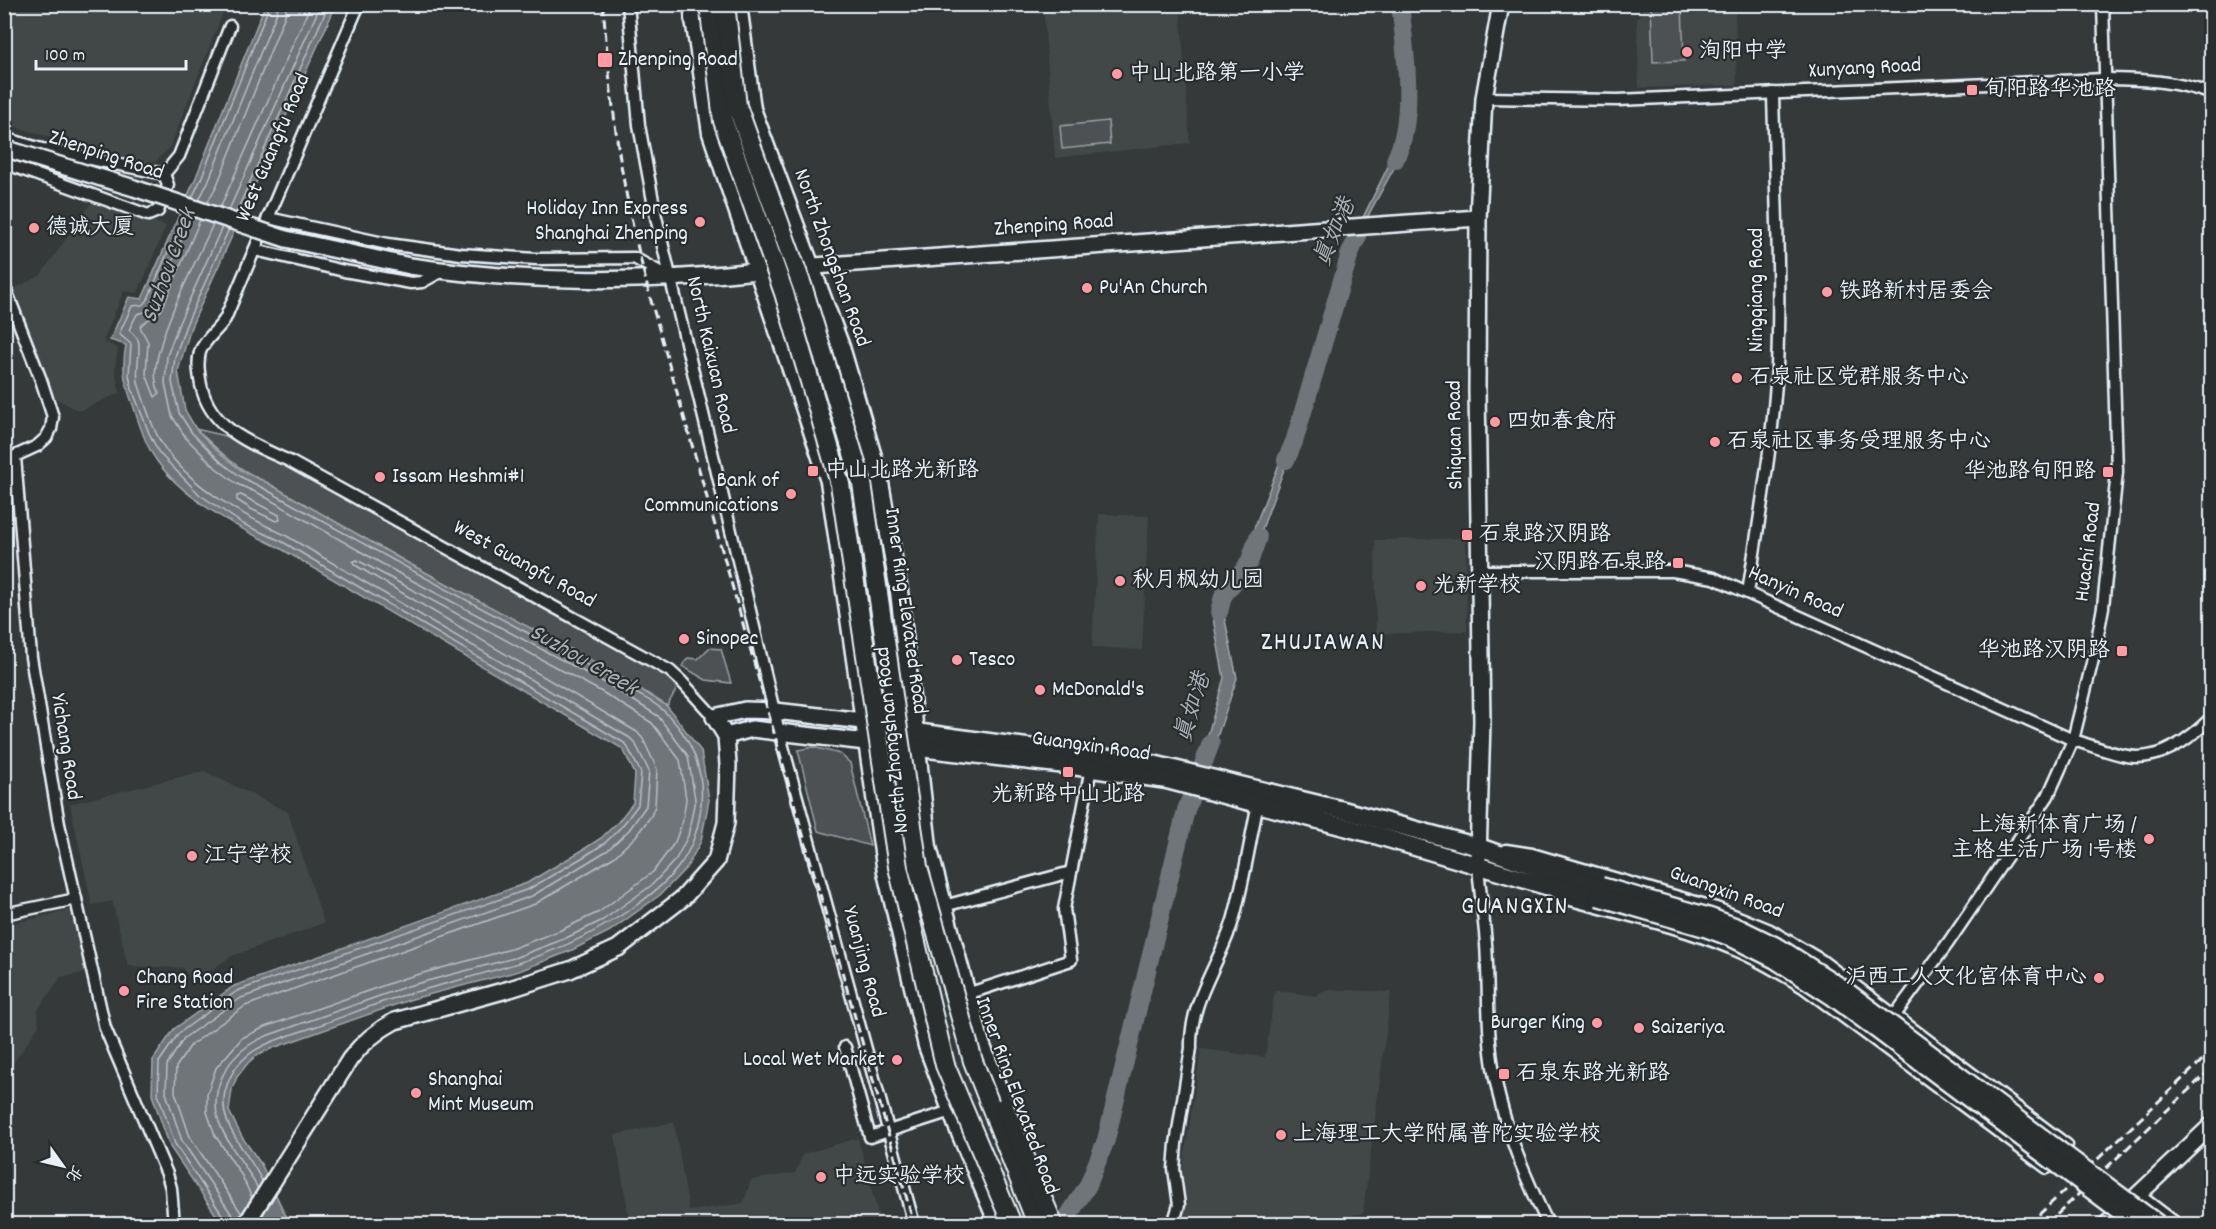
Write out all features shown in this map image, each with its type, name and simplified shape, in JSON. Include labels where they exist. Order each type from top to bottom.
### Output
[{"type":"highway","name":"Inner Ring Elevated Road","points":[[709,4],[723,121],[784,293],[840,484],[898,867],[945,1065],[1012,1224]]},
{"type":"highway","name":"Inner Ring Elevated Road","points":[[724,4],[737,106],[803,288],[862,483],[918,867],[973,1061],[1046,1223]]},
{"type":"highway","points":[[972,1013],[982,1054],[1046,1223]]},
{"type":"main road","name":"North Zhongshan Road","points":[[738,4],[752,108],[841,347],[879,477],[899,591],[928,847],[978,1036],[991,1065],[1046,1223]]},
{"type":"main road","name":"Shiquan Road","points":[[1478,866],[1482,721],[1477,390],[1478,218],[1484,98],[1501,4]]},
{"type":"main road","name":"North Zhongshan Road","points":[[693,9],[711,132],[829,481],[886,872],[927,1046],[998,1224]]},
{"type":"main road","name":"Zhenping Road","points":[[4,148],[134,188],[286,239],[410,266],[536,280],[672,278],[1478,218]]},
{"type":"main road","name":"Guangxin Road","points":[[714,717],[745,710],[863,721],[916,740],[1149,777],[1192,780]]},
{"type":"main road","name":"West Guangfu Road","points":[[246,1224],[364,1041],[380,1029],[395,1021],[570,970],[618,948],[647,928],[683,898],[716,861],[726,823],[728,765],[726,736],[714,717]]},
{"type":"main road","name":"Guangxin Road","points":[[726,736],[752,729],[866,742],[916,740],[1113,758],[1192,780],[1479,847],[1705,928],[1754,948],[1774,959],[1833,997],[2137,1224]]},
{"type":"main road","name":"Guangxin Road","points":[[1243,792],[1258,803],[1546,886],[1600,892],[1710,917],[1737,927],[1780,948],[1841,987],[2158,1224]]},
{"type":"main road","points":[[2112,1223],[2211,1125]]},
{"type":"street","name":"West Guangfu Road","points":[[359,4],[225,319],[200,351],[198,372],[201,389],[208,406],[219,421],[245,440],[289,461],[670,671],[714,717]]},
{"type":"street","name":"North Kaixuan Road","points":[[628,4],[639,125],[657,217],[775,711]]},
{"type":"street","name":"Huachi Road","points":[[1876,1041],[2031,823],[2053,786],[2073,740],[2085,697],[2101,618],[2117,472],[2103,4]]},
{"type":"street","name":"Zhenping Road","points":[[4,138],[42,149],[164,174],[179,156],[230,26]]},
{"type":"street","name":"Xunyang Road","points":[[1484,98],[1618,99],[2104,79],[2163,81],[2190,86],[2211,94]]},
{"type":"street","name":"Ningqiang Road","points":[[1748,593],[1766,472],[1776,368],[1777,271],[1773,93]]},
{"type":"street","points":[[4,163],[148,215],[158,211],[168,185],[164,174]]},
{"type":"street","points":[[268,218],[388,244],[461,254],[536,259],[634,258],[672,278]]},
{"type":"street","points":[[255,250],[344,271],[411,283],[422,282],[442,271]]},
{"type":"street","name":"Yichang Road","points":[[4,285],[53,417],[51,429],[46,438],[37,446],[10,459],[31,657],[58,824],[105,1028],[167,1174],[171,1188],[174,1224]]},
{"type":"street","name":"Hanyin Road","points":[[1481,571],[1673,571],[1714,578],[2073,740],[2128,756],[2148,756],[2166,751],[2186,740],[2211,717]]},
{"type":"street","name":"Yuanjing Road","points":[[775,711],[914,1224]]},
{"type":"street","points":[[967,993],[1071,960],[1064,909],[1091,768]]},
{"type":"street","points":[[1173,1224],[1179,1205],[1174,1159],[1191,1048],[1191,1030],[1197,1002],[1212,973],[1234,918],[1258,803]]},
{"type":"street","name":"Guangxin Road","points":[[1479,847],[1532,854],[1716,908],[1779,935],[1821,960],[2067,1145],[2047,1168],[1803,987],[1753,958],[1703,938],[1567,899],[1546,886]]},
{"type":"street","points":[[1478,866],[1486,944],[1488,1029],[1495,1077],[1515,1152],[1548,1224]]},
{"type":"street","points":[[944,906],[1071,872]]},
{"type":"street","points":[[4,914],[76,898]]},
{"type":"street","points":[[845,1047],[870,1137],[951,1111]]},
{"type":"street","points":[[2139,1195],[2177,1224]]},
{"type":"shaded area","name":"中山北路第一小学","points":[[1050,4],[1180,5],[1190,143],[1055,158],[1043,6]]},
{"type":"shaded area","points":[[11,5],[226,5],[170,148],[155,162],[140,164],[5,124],[5,9]]},
{"type":"shaded area","name":"洵阳中学","points":[[1645,5],[1735,5],[1737,85],[1639,88],[1637,19]]},
{"type":"shaded area","points":[[1651,5],[1682,5],[1684,61],[1653,62]]},
{"type":"shaded area","points":[[1108,121],[1110,144],[1062,149],[1060,126]]},
{"type":"shaded area","points":[[94,199],[166,226],[138,293],[124,291],[103,341],[118,348],[115,370],[120,393],[79,411],[53,397],[13,289],[40,276]]},
{"type":"shaded area","points":[[196,429],[246,441],[680,683],[667,706],[613,672],[406,562],[245,471]]},
{"type":"shaded area","name":"秋月枫幼儿园","points":[[1099,514],[1149,516],[1142,650],[1092,647]]},
{"type":"shaded area","name":"光新学校","points":[[1466,538],[1467,631],[1376,634],[1375,540]]},
{"type":"shaded area","points":[[709,648],[721,649],[731,683],[706,680],[682,666],[688,658],[698,659]]},
{"type":"shaded area","points":[[813,747],[840,754],[850,763],[870,846],[818,831],[798,750]]},
{"type":"shaded area","name":"江宁学校","points":[[204,771],[288,812],[324,923],[232,956],[193,983],[183,968],[128,966],[112,901],[92,905],[70,804]]},
{"type":"shaded area","points":[[70,910],[85,973],[61,977],[38,1010],[39,1026],[10,1068],[5,1067],[5,925]]},
{"type":"shaded area","name":"上海理工大学附属普陀实验学校","points":[[1329,989],[1391,992],[1363,1213],[1312,1224],[1174,1224],[1201,1049],[1265,1057],[1275,990],[1315,996]]},
{"type":"shaded area","name":"中远实验学校","points":[[674,1122],[689,1211],[743,1203],[751,1180],[795,1173],[803,1154],[858,1138],[881,1224],[630,1224],[615,1135]]},
{"type":"water","name":"Suzhou Creek","points":[[265,5],[336,5],[191,327],[178,371],[185,410],[196,429],[224,457],[244,472],[266,482],[406,562],[613,672],[667,706],[701,751],[709,800],[701,841],[687,867],[660,895],[610,931],[570,951],[519,971],[412,999],[257,1055],[237,1077],[232,1089],[229,1111],[242,1137],[261,1164],[285,1214],[293,1224],[222,1224],[170,1147],[152,1095],[153,1060],[174,1029],[234,986],[527,883],[601,838],[618,822],[633,803],[635,774],[623,749],[209,509],[177,484],[164,470],[147,444],[126,384],[124,362],[126,345],[110,340],[129,297],[142,299],[196,177]]},
{"type":"water","points":[[1393,5],[1401,5],[1409,46],[1410,108],[1405,148],[1370,212],[1347,261],[1294,442],[1251,559],[1227,591],[1224,615],[1237,678],[1207,767],[1199,766],[1224,678],[1212,613],[1217,592],[1242,559],[1289,439],[1342,260],[1403,136],[1406,108],[1404,47]]},
{"type":"waterway","name":"真如港","points":[[1395,160],[1401,143],[1407,104],[1406,62],[1400,4]]},
{"type":"waterway","name":"真如港","points":[[1286,460],[1294,442],[1350,253],[1357,238]]},
{"type":"waterway","name":"真如港","points":[[1219,612],[1223,596],[1249,563],[1258,537]]},
{"type":"waterway","name":"真如港","points":[[1063,1224],[1088,1185],[1106,1140],[1186,810],[1211,743]]},
{"type":"railway","points":[[603,4],[620,162],[651,301],[914,1224]]},
{"type":"railway","points":[[2029,1224],[2212,1051]]},
{"type":"railway","points":[[2047,1224],[2212,1068]]},
{"type":"place","name":"洵阳中学","points":[[1687,52]]},
{"type":"place","name":"Zhenping Road","points":[[605,60]]},
{"type":"place","name":"中山北路第一小学","points":[[1117,74]]},
{"type":"place","name":"旬阳路华池路","points":[[1972,90]]},
{"type":"place","name":"Holiday Inn Express Shanghai Zhenping","points":[[700,222]]},
{"type":"place","name":"德诚大厦","points":[[34,228]]},
{"type":"place","name":"Pu'An Church","points":[[1087,288]]},
{"type":"place","name":"铁路新村居委会","points":[[1827,292]]},
{"type":"place","name":"石泉社区党群服务中心","points":[[1737,378]]},
{"type":"place","name":"四如春食府","points":[[1495,422]]},
{"type":"place","name":"石泉社区事务受理服务中心","points":[[1715,442]]},
{"type":"place","name":"中山北路光新路","points":[[813,471]]},
{"type":"place","name":"华池路旬阳路","points":[[2108,472]]},
{"type":"place","name":"Issam Heshmi#1","points":[[380,477]]},
{"type":"place","name":"Bank of Communications","points":[[791,494]]},
{"type":"place","name":"石泉路汉阴路","points":[[1467,535]]},
{"type":"place","name":"汉阴路石泉路","points":[[1678,563]]},
{"type":"place","name":"秋月枫幼儿园","points":[[1120,581]]},
{"type":"place","name":"光新学校","points":[[1421,586]]},
{"type":"place","name":"Sinopec","points":[[684,639]]},
{"type":"place","name":"华池路汉阴路","points":[[2122,651]]},
{"type":"place","name":"Tesco","points":[[957,660]]},
{"type":"place","name":"McDonald's","points":[[1040,690]]},
{"type":"place","name":"光新路中山北路","points":[[1068,772]]},
{"type":"place","name":"上海新体育广场 / 主格生活广场 1号楼","points":[[2149,839]]},
{"type":"place","name":"江宁学校","points":[[192,856]]},
{"type":"place","name":"沪西工人文化宫体育中心","points":[[2099,978]]},
{"type":"place","name":"Chang Road Fire Station","points":[[124,991]]},
{"type":"place","name":"Burger King","points":[[1597,1023]]},
{"type":"place","name":"Saizeriya","points":[[1639,1028]]},
{"type":"place","name":"Local Wet Market","points":[[897,1060]]},
{"type":"place","name":"石泉东路光新路","points":[[1504,1074]]},
{"type":"place","name":"Shanghai Mint Museum","points":[[416,1093]]},
{"type":"place","name":"上海理工大学附属普陀实验学校","points":[[1281,1135]]},
{"type":"place","name":"中远实验学校","points":[[821,1177]]},
{"type":"district","name":"ZHUJIAWAN","points":[[1323,643]]},
{"type":"district","name":"GUANGXIN","points":[[1515,907]]}]
